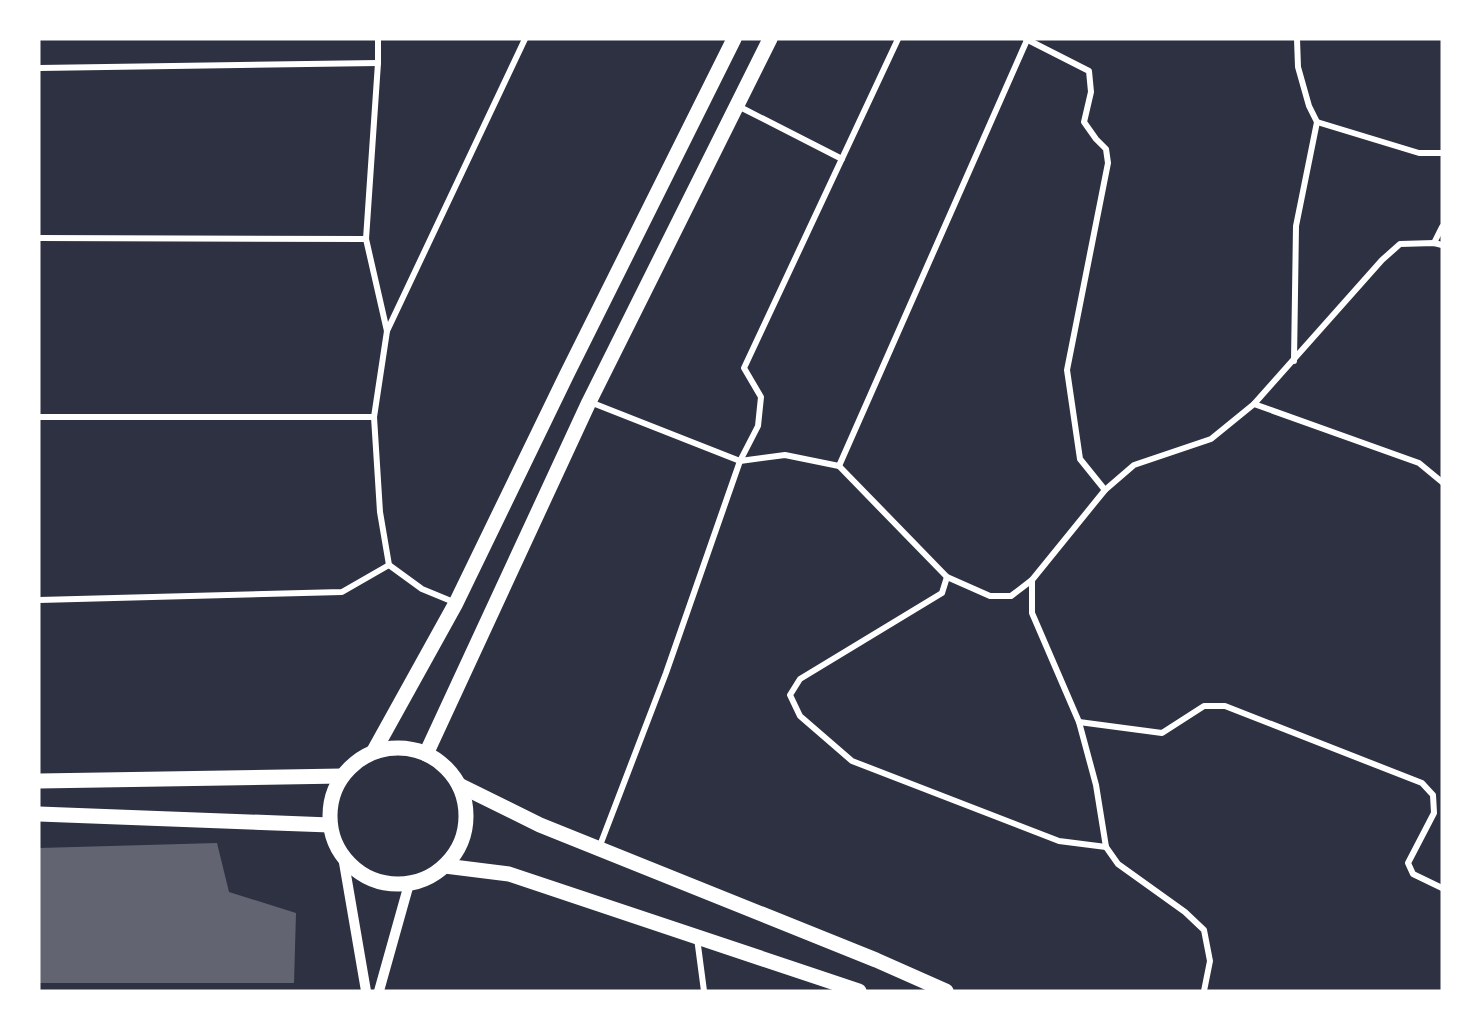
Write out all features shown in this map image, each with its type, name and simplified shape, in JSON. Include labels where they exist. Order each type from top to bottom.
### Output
[{"type":"main road","points":[[374,752],[456,603],[734,39]]},
{"type":"main road","points":[[426,754],[589,402],[770,39]]},
{"type":"main road","points":[[408,747],[426,754],[444,766],[459,784],[466,806],[465,828],[458,849],[445,866],[429,878],[409,884],[391,884],[373,880],[356,870],[343,857],[335,842],[330,825],[332,800],[342,776],[356,762],[374,752],[388,748],[408,747]]},
{"type":"main road","points":[[39,781],[342,776]]},
{"type":"main road","points":[[459,784],[540,825],[876,960],[946,991]]},
{"type":"main road","points":[[39,813],[330,825]]},
{"type":"main road","points":[[445,866],[509,874],[859,991]]},
{"type":"street","points":[[378,39],[366,239],[387,331]]},
{"type":"street","points":[[456,603],[422,589],[389,565],[380,512],[374,417],[387,331],[525,39]]},
{"type":"street","points":[[599,848],[666,673],[740,461],[758,426],[761,397],[744,368],[898,39]]},
{"type":"street","points":[[839,466],[1026,39],[1089,70],[1091,92],[1084,122],[1096,140],[1106,148],[1108,163],[1067,370],[1080,459],[1105,490]]},
{"type":"street","points":[[1294,361],[1296,226],[1317,122],[1309,106],[1298,67],[1297,39]]},
{"type":"street","points":[[39,68],[378,63]]},
{"type":"street","points":[[738,106],[842,159]]},
{"type":"street","points":[[1317,122],[1419,153],[1442,153]]},
{"type":"street","points":[[1434,243],[1442,227]]},
{"type":"street","points":[[39,238],[366,239]]},
{"type":"street","points":[[589,402],[740,461],[785,454],[839,466],[947,577],[990,596],[1011,596],[1032,580],[1105,490],[1134,465],[1211,439],[1254,404],[1382,260],[1400,244],[1434,243],[1442,245]]},
{"type":"street","points":[[1254,404],[1419,463],[1442,482]]},
{"type":"street","points":[[39,417],[374,417]]},
{"type":"street","points":[[39,600],[342,592],[389,565]]},
{"type":"street","points":[[947,577],[942,592],[800,679],[790,695],[800,716],[852,761],[1059,841],[1106,847]]},
{"type":"street","points":[[1032,580],[1032,613],[1079,722],[1096,784],[1106,847],[1118,864],[1185,912],[1204,930],[1210,961],[1204,991]]},
{"type":"street","points":[[1079,722],[1162,733],[1204,706],[1225,706],[1422,783],[1434,795],[1434,813],[1408,863],[1413,874],[1442,888]]},
{"type":"street","points":[[343,857],[366,991]]},
{"type":"street","points":[[379,991],[409,884]]},
{"type":"street","points":[[696,936],[704,991]]},
{"type":"building","points":[[217,843],[229,892],[296,913],[294,983],[39,983],[39,848]]}]
